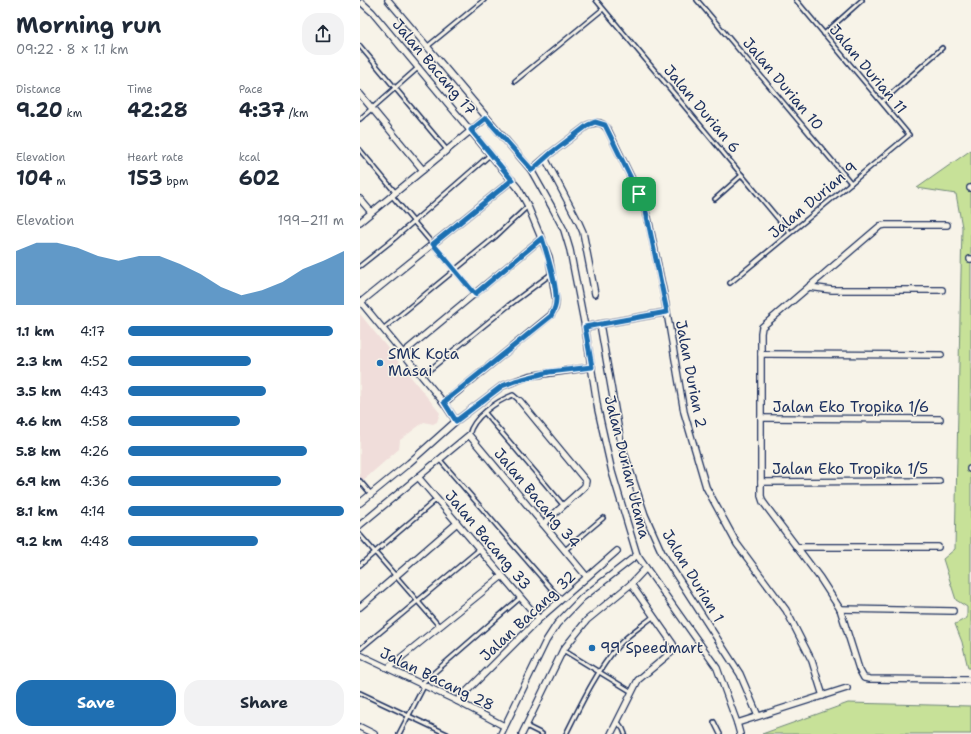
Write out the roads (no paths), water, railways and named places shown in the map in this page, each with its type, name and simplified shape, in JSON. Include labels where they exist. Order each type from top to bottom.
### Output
[{"type":"street","name":"Jalan Durian Utama","points":[[388,0],[428,46],[486,118],[532,170],[564,230],[570,250],[585,327],[598,410],[612,472],[637,555],[717,668],[740,734]]},
{"type":"street","name":"Jalan Bacang 17","points":[[362,2],[471,130],[518,188],[528,206],[542,238],[548,256],[556,293],[555,308],[551,316],[444,402]]},
{"type":"street","points":[[360,94],[423,170]]},
{"type":"street","points":[[360,222],[486,118]]},
{"type":"street","name":"Jalan Durian 2","points":[[532,170],[545,158],[588,125],[595,122],[605,125],[645,207],[667,312],[684,412],[706,487],[737,544],[786,610],[812,661],[823,696]]},
{"type":"street","points":[[545,158],[583,232],[596,294]]},
{"type":"street","points":[[456,421],[444,402],[360,302],[512,180]]},
{"type":"street","points":[[360,199],[371,212]]},
{"type":"street","points":[[947,225],[881,225],[762,327],[760,333],[762,501],[820,578],[840,609],[859,669],[864,678],[971,680]]},
{"type":"street","points":[[403,353],[542,238]]},
{"type":"street","points":[[809,287],[832,290],[942,290]]},
{"type":"street","points":[[585,327],[667,312]]},
{"type":"street","name":"Jalan Durian 1","points":[[600,324],[621,443],[645,515],[662,553],[740,674],[758,716]]},
{"type":"street","points":[[761,354],[941,355]]},
{"type":"street","points":[[360,503],[409,463],[456,421],[502,386],[549,372],[592,367]]},
{"type":"street","points":[[520,401],[586,481],[585,486],[543,524]]},
{"type":"street","name":"Jalan Eko Tropika 1/6","points":[[761,418],[940,419]]},
{"type":"street","points":[[360,526],[469,435]]},
{"type":"street","name":"Jalan Bacang 34","points":[[469,435],[587,577]]},
{"type":"street","name":"Jalan Bacang 33","points":[[418,477],[539,620]]},
{"type":"street","name":"Jalan Eko Tropika 1/5","points":[[761,482],[939,481]]},
{"type":"street","points":[[360,607],[457,523]]},
{"type":"street","points":[[797,547],[938,547]]},
{"type":"street","name":"Jalan Bacang 32","points":[[457,701],[539,620],[617,551]]},
{"type":"street","points":[[501,734],[546,641],[557,624],[582,598],[637,555]]},
{"type":"street","points":[[522,734],[563,650],[587,620],[615,595],[631,584],[646,568]]},
{"type":"street","points":[[388,668],[502,576]]},
{"type":"street","points":[[611,734],[638,680],[673,651],[674,647],[674,644],[631,584]]},
{"type":"street","points":[[840,609],[953,611]]},
{"type":"street","name":"Jalan Bacang 28","points":[[360,655],[457,701],[504,726]]},
{"type":"street","points":[[737,723],[847,688]]},
{"type":"street","points":[[360,727],[374,734]]},
{"type":"lane","points":[[428,46],[484,0]]},
{"type":"lane","name":"Jalan Durian 6","points":[[596,0],[790,233]]},
{"type":"lane","name":"Jalan Durian 10","points":[[697,0],[851,183]]},
{"type":"lane","name":"Jalan Durian 11","points":[[796,0],[909,135]]},
{"type":"lane","points":[[824,34],[862,0]]},
{"type":"lane","points":[[515,81],[603,8]]},
{"type":"lane","points":[[360,46],[447,150]]},
{"type":"lane","points":[[882,102],[942,48]]},
{"type":"lane","points":[[360,119],[418,68]]},
{"type":"lane","name":"Jalan Durian 9","points":[[730,283],[909,135]]},
{"type":"lane","points":[[360,150],[413,222],[475,294]]},
{"type":"lane","points":[[360,266],[491,154]]},
{"type":"lane","points":[[716,199],[742,175]]},
{"type":"lane","points":[[383,330],[528,206]]},
{"type":"lane","points":[[422,376],[508,306],[552,274]]},
{"type":"lane","points":[[469,435],[472,426],[485,412],[498,403],[512,396],[516,397],[520,401]]},
{"type":"lane","points":[[485,412],[564,506]]},
{"type":"lane","points":[[440,460],[561,600]]},
{"type":"lane","points":[[360,481],[371,494]]},
{"type":"lane","points":[[360,565],[437,499]]},
{"type":"lane","points":[[565,550],[603,518]]},
{"type":"lane","points":[[360,535],[440,627]]},
{"type":"lane","points":[[360,649],[480,549]]},
{"type":"lane","points":[[399,734],[422,685],[520,598]]},
{"type":"lane","points":[[566,734],[599,672],[619,645],[654,616]]},
{"type":"lane","points":[[563,650],[632,692]]},
{"type":"lane","points":[[360,693],[446,734]]},
{"type":"lane","points":[[617,721],[623,728],[625,734]]},
{"type":"lane","points":[[714,722],[720,734]]},
{"type":"lane","points":[[526,726],[542,734]]},
{"type":"place","name":"SMK Kota Masai","points":[[380,363]]},
{"type":"place","name":"99 Speedmart","points":[[592,648]]}]
